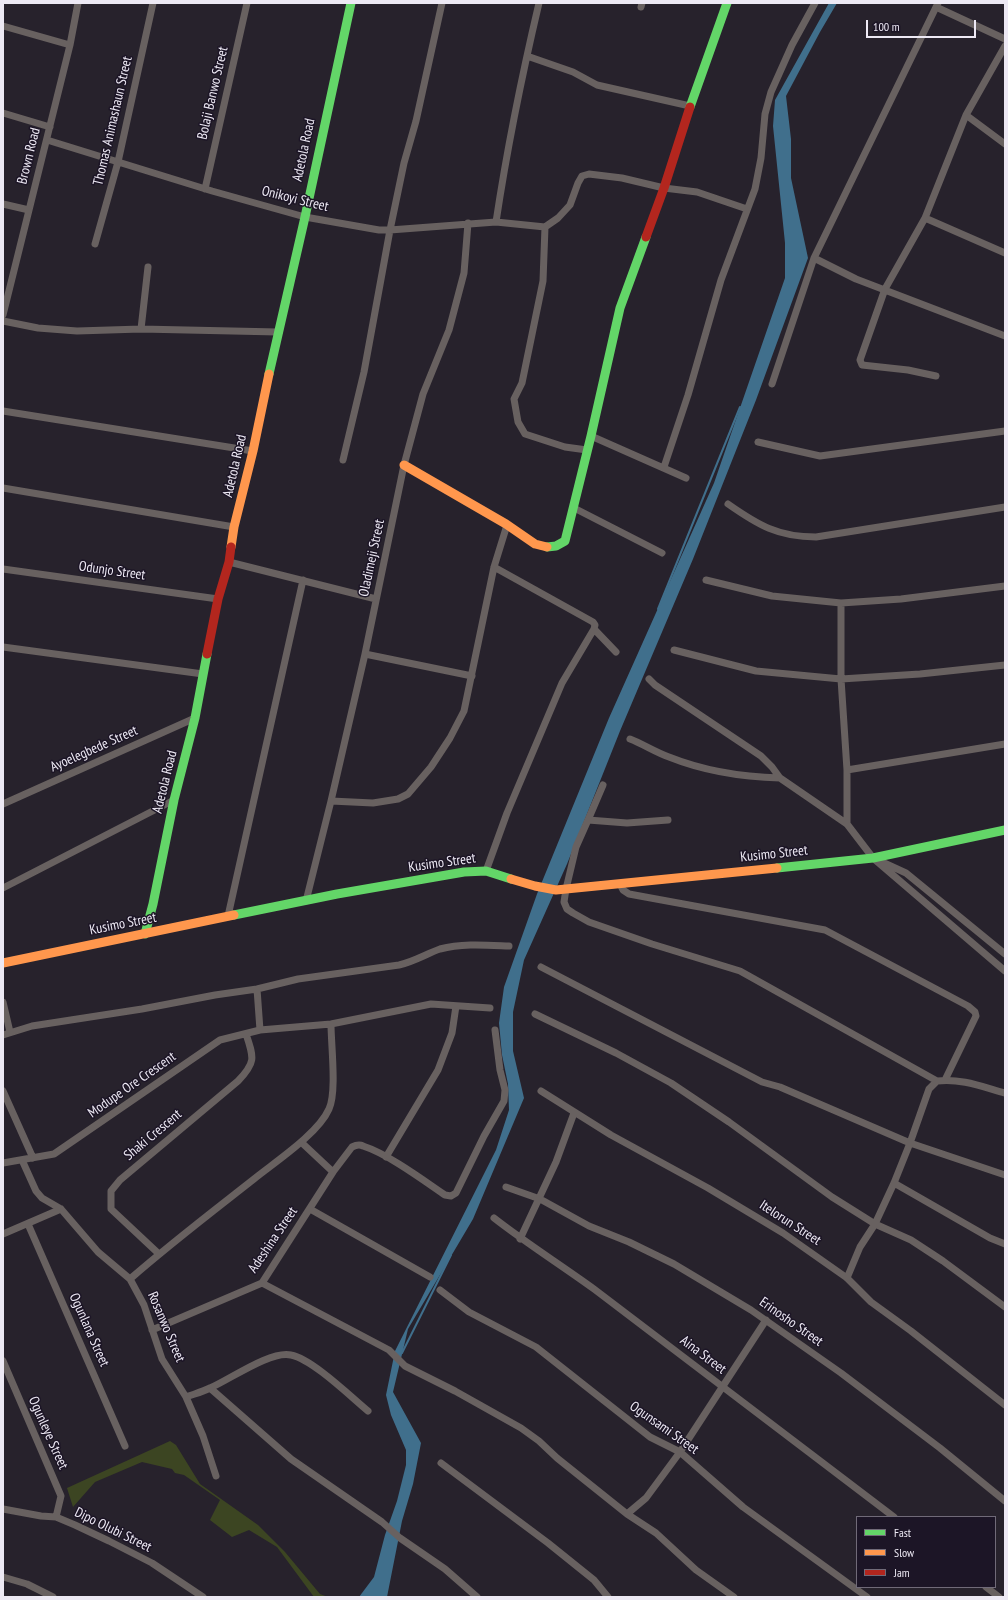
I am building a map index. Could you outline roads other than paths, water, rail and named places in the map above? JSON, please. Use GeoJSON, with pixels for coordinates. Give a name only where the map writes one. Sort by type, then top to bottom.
{"type":"FeatureCollection","features":[{"type":"Feature","properties":{"kind":"street","name":"Brown Road"},"geometry":{"type":"LineString","coordinates":[[3,315],[70,45],[78,3]]}},
{"type":"Feature","properties":{"kind":"street","name":"Thomas Animashaun Street"},"geometry":{"type":"LineString","coordinates":[[94,244],[118,162],[153,3]]}},
{"type":"Feature","properties":{"kind":"street","name":"Bolaji Banwo Street"},"geometry":{"type":"LineString","coordinates":[[205,189],[247,3]]}},
{"type":"Feature","properties":{"kind":"street","name":"Adetola Road"},"geometry":{"type":"LineString","coordinates":[[145,934],[153,904],[174,800],[195,718],[202,674],[218,599],[229,562],[234,528],[253,451],[278,332],[305,217],[320,138],[351,3]]}},
{"type":"Feature","properties":{"kind":"street"},"geometry":{"type":"LineString","coordinates":[[343,460],[364,372],[390,230],[442,3]]}},
{"type":"Feature","properties":{"kind":"street"},"geometry":{"type":"LineString","coordinates":[[496,222],[500,190],[539,3]]}},
{"type":"Feature","properties":{"kind":"street"},"geometry":{"type":"LineString","coordinates":[[404,465],[508,525],[539,546],[553,548],[561,546],[565,541],[620,308],[664,188],[690,106],[727,3]]}},
{"type":"Feature","properties":{"kind":"street"},"geometry":{"type":"LineString","coordinates":[[664,467],[688,395],[721,280],[757,181],[761,158],[765,114],[771,92],[792,45],[815,3]]}},
{"type":"Feature","properties":{"kind":"street"},"geometry":{"type":"LineString","coordinates":[[772,384],[814,258],[937,5],[1005,39]]}},
{"type":"Feature","properties":{"kind":"street"},"geometry":{"type":"LineString","coordinates":[[3,26],[70,45]]}},
{"type":"Feature","properties":{"kind":"street"},"geometry":{"type":"LineString","coordinates":[[936,376],[908,370],[869,367],[860,363],[885,289],[925,218],[966,115],[1005,46]]}},
{"type":"Feature","properties":{"kind":"street"},"geometry":{"type":"LineString","coordinates":[[527,56],[573,72],[597,85],[690,106]]}},
{"type":"Feature","properties":{"kind":"street"},"geometry":{"type":"LineString","coordinates":[[3,113],[50,127]]}},
{"type":"Feature","properties":{"kind":"street"},"geometry":{"type":"LineString","coordinates":[[966,115],[1005,144]]}},
{"type":"Feature","properties":{"kind":"street","name":"Onikoyi Street"},"geometry":{"type":"LineString","coordinates":[[47,140],[205,189],[305,217],[379,230],[496,222],[545,227]]}},
{"type":"Feature","properties":{"kind":"street"},"geometry":{"type":"LineString","coordinates":[[587,450],[565,447],[525,434],[518,422],[514,399],[522,383],[543,281],[545,227],[558,218],[570,205],[582,176],[589,174],[622,178],[664,188],[696,192],[747,210]]}},
{"type":"Feature","properties":{"kind":"street"},"geometry":{"type":"LineString","coordinates":[[3,204],[29,210]]}},
{"type":"Feature","properties":{"kind":"street"},"geometry":{"type":"LineString","coordinates":[[925,218],[1005,253]]}},
{"type":"Feature","properties":{"kind":"street","name":"Oladimeji Street"},"geometry":{"type":"LineString","coordinates":[[306,901],[365,654],[404,465],[423,394],[449,330],[464,273],[468,223]]}},
{"type":"Feature","properties":{"kind":"street"},"geometry":{"type":"LineString","coordinates":[[814,258],[856,279],[1005,336]]}},
{"type":"Feature","properties":{"kind":"street"},"geometry":{"type":"LineString","coordinates":[[141,329],[148,267]]}},
{"type":"Feature","properties":{"kind":"street"},"geometry":{"type":"LineString","coordinates":[[3,321],[38,328],[77,331],[141,329],[278,332]]}},
{"type":"Feature","properties":{"kind":"street"},"geometry":{"type":"LineString","coordinates":[[3,411],[253,451]]}},
{"type":"Feature","properties":{"kind":"street"},"geometry":{"type":"LineString","coordinates":[[758,442],[820,456],[1005,431]]}},
{"type":"Feature","properties":{"kind":"street"},"geometry":{"type":"LineString","coordinates":[[591,436],[686,478]]}},
{"type":"Feature","properties":{"kind":"street"},"geometry":{"type":"LineString","coordinates":[[3,488],[234,528]]}},
{"type":"Feature","properties":{"kind":"street"},"geometry":{"type":"LineString","coordinates":[[728,504],[772,531],[801,537],[816,538],[1005,507]]}},
{"type":"Feature","properties":{"kind":"street"},"geometry":{"type":"LineString","coordinates":[[574,508],[662,553]]}},
{"type":"Feature","properties":{"kind":"street"},"geometry":{"type":"LineString","coordinates":[[331,801],[373,803],[386,802],[398,799],[408,794],[431,767],[450,738],[464,711],[494,567],[508,525]]}},
{"type":"Feature","properties":{"kind":"street"},"geometry":{"type":"LineString","coordinates":[[229,562],[376,599]]}},
{"type":"Feature","properties":{"kind":"street"},"geometry":{"type":"LineString","coordinates":[[486,871],[507,813],[562,683],[595,625],[494,567]]}},
{"type":"Feature","properties":{"kind":"street","name":"Odunjo Street"},"geometry":{"type":"LineString","coordinates":[[3,569],[218,599]]}},
{"type":"Feature","properties":{"kind":"street"},"geometry":{"type":"LineString","coordinates":[[228,916],[303,580]]}},
{"type":"Feature","properties":{"kind":"street"},"geometry":{"type":"LineString","coordinates":[[706,580],[772,596],[841,603],[894,599],[1005,586]]}},
{"type":"Feature","properties":{"kind":"street"},"geometry":{"type":"LineString","coordinates":[[841,603],[841,679],[847,770],[847,824]]}},
{"type":"Feature","properties":{"kind":"street"},"geometry":{"type":"LineString","coordinates":[[594,629],[616,652]]}},
{"type":"Feature","properties":{"kind":"street"},"geometry":{"type":"LineString","coordinates":[[3,647],[202,674]]}},
{"type":"Feature","properties":{"kind":"street"},"geometry":{"type":"LineString","coordinates":[[674,650],[756,671],[841,679],[920,674],[1005,665]]}},
{"type":"Feature","properties":{"kind":"street"},"geometry":{"type":"LineString","coordinates":[[365,654],[472,676]]}},
{"type":"Feature","properties":{"kind":"street"},"geometry":{"type":"LineString","coordinates":[[649,679],[655,685],[761,756],[780,778],[847,824],[873,858],[1005,971]]}},
{"type":"Feature","properties":{"kind":"street","name":"Ayoelegbede Street"},"geometry":{"type":"LineString","coordinates":[[3,804],[195,718]]}},
{"type":"Feature","properties":{"kind":"street"},"geometry":{"type":"LineString","coordinates":[[630,739],[668,756],[701,767],[747,777],[780,778]]}},
{"type":"Feature","properties":{"kind":"street"},"geometry":{"type":"LineString","coordinates":[[847,770],[1005,744]]}},
{"type":"Feature","properties":{"kind":"street"},"geometry":{"type":"LineString","coordinates":[[603,785],[576,848],[564,902],[567,908],[589,922],[652,944],[740,971],[937,1081],[945,1080],[970,1082],[1005,1093]]}},
{"type":"Feature","properties":{"kind":"street"},"geometry":{"type":"LineString","coordinates":[[3,888],[174,800]]}},
{"type":"Feature","properties":{"kind":"street"},"geometry":{"type":"LineString","coordinates":[[588,820],[627,823],[668,820]]}},
{"type":"Feature","properties":{"kind":"street","name":"Kusimo Street"},"geometry":{"type":"LineString","coordinates":[[3,963],[228,916],[464,872],[486,871],[537,887],[556,890],[873,858],[1005,830]]}},
{"type":"Feature","properties":{"kind":"street"},"geometry":{"type":"LineString","coordinates":[[873,858],[906,874],[1005,954]]}},
{"type":"Feature","properties":{"kind":"street"},"geometry":{"type":"LineString","coordinates":[[620,884],[623,890],[629,894],[825,930],[968,1006],[975,1012],[976,1016],[945,1080]]}},
{"type":"Feature","properties":{"kind":"street"},"geometry":{"type":"LineString","coordinates":[[3,1002],[6,1033],[32,1026],[257,989],[298,979],[410,963],[440,949],[481,945],[509,946]]}},
{"type":"Feature","properties":{"kind":"street"},"geometry":{"type":"LineString","coordinates":[[542,967],[762,1082],[780,1087],[910,1143],[1005,1175]]}},
{"type":"Feature","properties":{"kind":"street"},"geometry":{"type":"LineString","coordinates":[[257,989],[260,1030]]}},
{"type":"Feature","properties":{"kind":"street","name":"Modupe Ore Crescent"},"geometry":{"type":"LineString","coordinates":[[3,1163],[54,1154],[220,1040],[260,1030],[331,1024],[431,1004],[490,1008]]}},
{"type":"Feature","properties":{"kind":"street"},"geometry":{"type":"LineString","coordinates":[[456,1006],[452,1033],[438,1070],[386,1157],[445,1195],[451,1196],[456,1193],[484,1136],[504,1101],[505,1090],[500,1070],[495,1030]]}},
{"type":"Feature","properties":{"kind":"street"},"geometry":{"type":"LineString","coordinates":[[535,1014],[616,1053],[671,1083],[729,1122],[832,1197],[875,1224],[911,1240],[944,1261],[1005,1307]]}},
{"type":"Feature","properties":{"kind":"street"},"geometry":{"type":"LineString","coordinates":[[130,1279],[159,1254],[302,1142],[325,1116],[330,1108],[333,1095],[331,1024]]}},
{"type":"Feature","properties":{"kind":"street","name":"Shaki Crescent"},"geometry":{"type":"LineString","coordinates":[[159,1254],[111,1209],[111,1191],[120,1180],[238,1081],[249,1069],[252,1060],[246,1034]]}},
{"type":"Feature","properties":{"kind":"street"},"geometry":{"type":"LineString","coordinates":[[847,1278],[860,1247],[875,1224],[894,1183],[929,1089],[937,1081]]}},
{"type":"Feature","properties":{"kind":"street"},"geometry":{"type":"LineString","coordinates":[[3,1090],[33,1158]]}},
{"type":"Feature","properties":{"kind":"street","name":"Itelorun Street"},"geometry":{"type":"LineString","coordinates":[[541,1091],[611,1135],[747,1211],[789,1238],[847,1278],[871,1302],[911,1331],[1005,1405]]}},
{"type":"Feature","properties":{"kind":"street"},"geometry":{"type":"LineString","coordinates":[[520,1238],[540,1199],[556,1162],[574,1113]]}},
{"type":"Feature","properties":{"kind":"street"},"geometry":{"type":"LineString","coordinates":[[302,1142],[333,1172]]}},
{"type":"Feature","properties":{"kind":"street","name":"Adeshina Street"},"geometry":{"type":"LineString","coordinates":[[152,1330],[262,1283],[333,1172],[352,1148],[356,1145],[363,1145],[386,1157]]}},
{"type":"Feature","properties":{"kind":"street","name":"Rosanwo Street"},"geometry":{"type":"LineString","coordinates":[[22,1160],[36,1191],[42,1198],[61,1209],[98,1252],[130,1279],[144,1305],[162,1359],[186,1397],[203,1436],[216,1476]]}},
{"type":"Feature","properties":{"kind":"street"},"geometry":{"type":"LineString","coordinates":[[894,1183],[990,1238],[1005,1244]]}},
{"type":"Feature","properties":{"kind":"street","name":"Erinosho Street"},"geometry":{"type":"LineString","coordinates":[[506,1187],[540,1199],[589,1226],[629,1242],[674,1264],[766,1320],[905,1421],[1005,1501]]}},
{"type":"Feature","properties":{"kind":"street"},"geometry":{"type":"LineString","coordinates":[[3,1234],[61,1209]]}},
{"type":"Feature","properties":{"kind":"street"},"geometry":{"type":"LineString","coordinates":[[310,1209],[430,1277]]}},
{"type":"Feature","properties":{"kind":"street","name":"Aina Street"},"geometry":{"type":"LineString","coordinates":[[494,1218],[520,1238],[558,1262],[724,1386],[893,1516]]}},
{"type":"Feature","properties":{"kind":"street","name":"Ogunlana Street"},"geometry":{"type":"LineString","coordinates":[[28,1224],[125,1446]]}},
{"type":"Feature","properties":{"kind":"street"},"geometry":{"type":"LineString","coordinates":[[262,1283],[389,1350],[404,1366],[455,1391],[521,1428],[539,1441],[557,1458],[627,1514],[656,1533],[696,1570],[734,1597]]}},
{"type":"Feature","properties":{"kind":"street","name":"Ogunsami Street"},"geometry":{"type":"LineString","coordinates":[[440,1290],[469,1312],[536,1347],[650,1437],[680,1452],[742,1507],[867,1597]]}},
{"type":"Feature","properties":{"kind":"street"},"geometry":{"type":"LineString","coordinates":[[627,1514],[646,1498],[680,1452],[766,1320]]}},
{"type":"Feature","properties":{"kind":"street"},"geometry":{"type":"LineString","coordinates":[[186,1397],[210,1388],[277,1355],[290,1354],[298,1356],[314,1366],[368,1411]]}},
{"type":"Feature","properties":{"kind":"street","name":"Ogunleye Street"},"geometry":{"type":"LineString","coordinates":[[3,1361],[61,1496],[56,1517]]}},
{"type":"Feature","properties":{"kind":"street"},"geometry":{"type":"LineString","coordinates":[[210,1388],[291,1459],[382,1522],[400,1538],[445,1569],[477,1597]]}},
{"type":"Feature","properties":{"kind":"street"},"geometry":{"type":"LineString","coordinates":[[441,1463],[588,1576],[608,1597]]}},
{"type":"Feature","properties":{"kind":"street","name":"Dipo Olubi Street"},"geometry":{"type":"LineString","coordinates":[[3,1508],[41,1516],[56,1517],[109,1541],[152,1564],[203,1597]]}},
{"type":"Feature","properties":{"kind":"street"},"geometry":{"type":"LineString","coordinates":[[3,1577],[27,1584],[53,1597]]}},
{"type":"Feature","properties":{"kind":"street"},"geometry":{"type":"LineString","coordinates":[[987,1588],[999,1597]]}},
{"type":"Feature","properties":{"kind":"water"},"geometry":{"type":"Polygon","coordinates":[[[829,3],[837,3],[786,96],[791,139],[791,178],[808,258],[756,400],[693,559],[620,731],[567,864],[524,960],[513,1012],[513,1051],[524,1098],[473,1219],[408,1329],[393,1392],[421,1443],[413,1484],[402,1521],[387,1597],[359,1597],[374,1577],[385,1535],[397,1501],[406,1465],[406,1450],[391,1415],[386,1395],[395,1351],[496,1150],[509,1110],[508,1084],[502,1055],[499,1023],[504,987],[537,894],[609,718],[714,483],[785,278],[785,243],[773,126],[775,100],[829,3]]]}},
{"type":"Feature","properties":{"kind":"waterway"},"geometry":{"type":"LineString","coordinates":[[658,609],[740,407]]}},
{"type":"Feature","properties":{"kind":"waterway"},"geometry":{"type":"LineString","coordinates":[[402,1353],[451,1255]]}}]}
